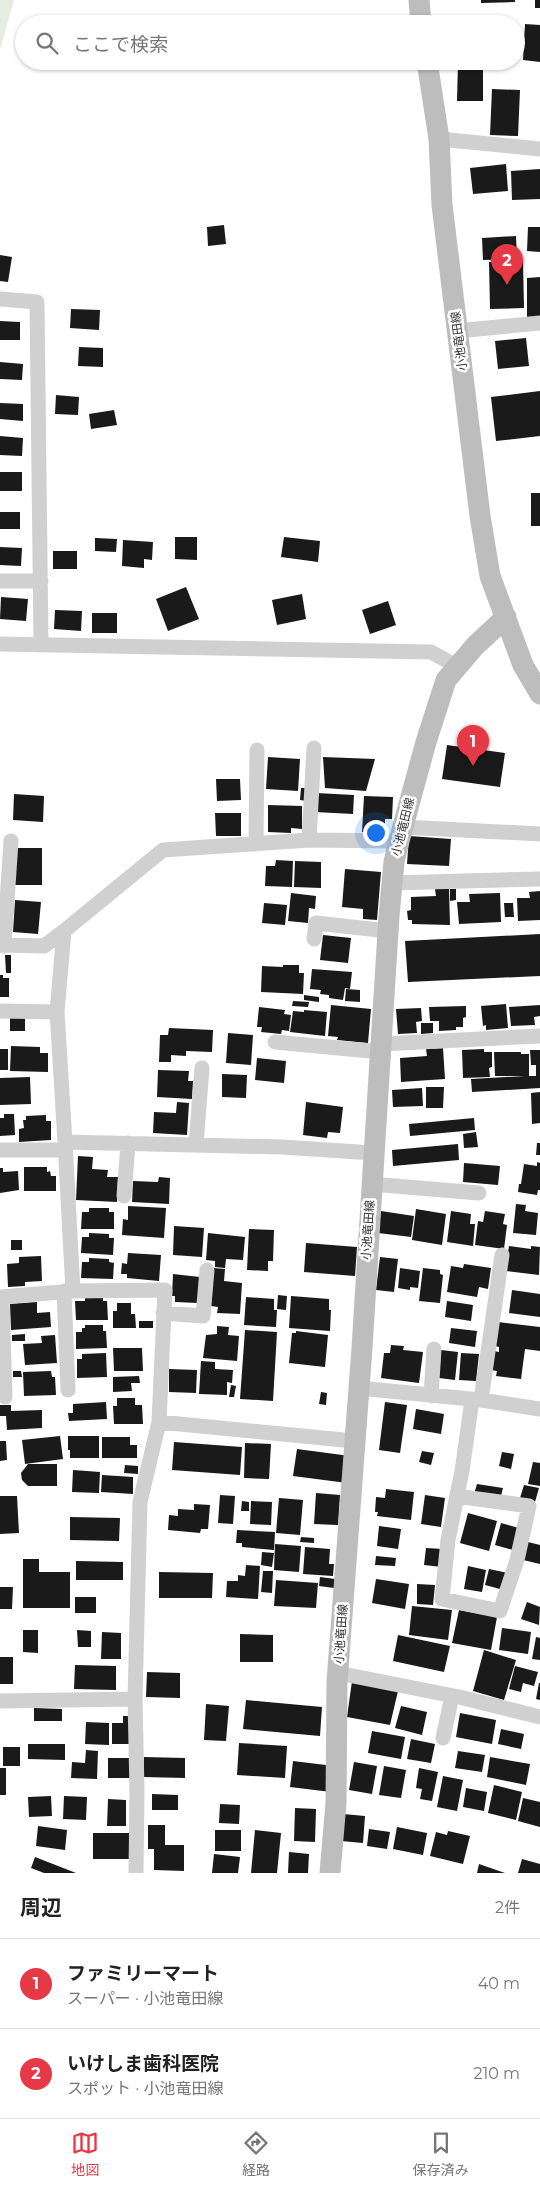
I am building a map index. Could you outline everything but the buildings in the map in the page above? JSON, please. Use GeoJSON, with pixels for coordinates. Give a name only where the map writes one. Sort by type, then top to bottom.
{"type":"FeatureCollection","features":[{"type":"Feature","properties":{"kind":"main road"},"geometry":{"type":"LineString","coordinates":[[419,0],[420,15]]}},
{"type":"Feature","properties":{"kind":"main road","name":"小池竜田線"},"geometry":{"type":"LineString","coordinates":[[428,70],[439,139],[442,205],[457,331],[490,576],[523,665],[540,694]]}},
{"type":"Feature","properties":{"kind":"main road","name":"小池竜田線"},"geometry":{"type":"LineString","coordinates":[[330,1873],[336,1803],[338,1673],[359,1388],[392,883],[401,834],[426,742],[446,680],[475,646],[506,617]]}},
{"type":"Feature","properties":{"kind":"street"},"geometry":{"type":"LineString","coordinates":[[439,139],[540,149]]}},
{"type":"Feature","properties":{"kind":"street"},"geometry":{"type":"LineString","coordinates":[[0,299],[37,302],[41,644]]}},
{"type":"Feature","properties":{"kind":"street"},"geometry":{"type":"LineString","coordinates":[[457,331],[540,323]]}},
{"type":"Feature","properties":{"kind":"street"},"geometry":{"type":"LineString","coordinates":[[0,581],[41,581]]}},
{"type":"Feature","properties":{"kind":"street"},"geometry":{"type":"LineString","coordinates":[[0,644],[431,652],[458,667]]}},
{"type":"Feature","properties":{"kind":"street"},"geometry":{"type":"LineString","coordinates":[[309,840],[314,748]]}},
{"type":"Feature","properties":{"kind":"street"},"geometry":{"type":"LineString","coordinates":[[256,844],[257,750]]}},
{"type":"Feature","properties":{"kind":"street"},"geometry":{"type":"LineString","coordinates":[[11,842],[2,945],[44,946],[163,850],[401,834],[540,834]]}},
{"type":"Feature","properties":{"kind":"street"},"geometry":{"type":"LineString","coordinates":[[392,883],[540,879]]}},
{"type":"Feature","properties":{"kind":"street"},"geometry":{"type":"LineString","coordinates":[[314,939],[316,923],[388,931]]}},
{"type":"Feature","properties":{"kind":"street"},"geometry":{"type":"LineString","coordinates":[[64,931],[57,1012],[65,1146],[68,1390]]}},
{"type":"Feature","properties":{"kind":"street"},"geometry":{"type":"LineString","coordinates":[[0,1010],[57,1012]]}},
{"type":"Feature","properties":{"kind":"street"},"geometry":{"type":"LineString","coordinates":[[274,1042],[381,1048],[540,1036]]}},
{"type":"Feature","properties":{"kind":"street"},"geometry":{"type":"LineString","coordinates":[[196,1145],[202,1068]]}},
{"type":"Feature","properties":{"kind":"street"},"geometry":{"type":"LineString","coordinates":[[124,1196],[128,1143]]}},
{"type":"Feature","properties":{"kind":"street"},"geometry":{"type":"LineString","coordinates":[[0,1150],[128,1143],[373,1153]]}},
{"type":"Feature","properties":{"kind":"street"},"geometry":{"type":"LineString","coordinates":[[371,1184],[479,1192]]}},
{"type":"Feature","properties":{"kind":"street"},"geometry":{"type":"LineString","coordinates":[[456,1501],[462,1498],[529,1506],[516,1560],[500,1611],[442,1598],[448,1540],[456,1501],[477,1400],[502,1255]]}},
{"type":"Feature","properties":{"kind":"street"},"geometry":{"type":"LineString","coordinates":[[163,1313],[203,1316],[207,1270]]}},
{"type":"Feature","properties":{"kind":"street"},"geometry":{"type":"LineString","coordinates":[[5,1397],[1,1297],[68,1291],[165,1290],[159,1422],[140,1502],[134,1699],[137,1791],[136,1873]]}},
{"type":"Feature","properties":{"kind":"street"},"geometry":{"type":"LineString","coordinates":[[431,1396],[434,1349]]}},
{"type":"Feature","properties":{"kind":"street"},"geometry":{"type":"LineString","coordinates":[[359,1388],[477,1400],[540,1409]]}},
{"type":"Feature","properties":{"kind":"street"},"geometry":{"type":"LineString","coordinates":[[159,1422],[354,1441]]}},
{"type":"Feature","properties":{"kind":"street"},"geometry":{"type":"LineString","coordinates":[[338,1673],[452,1696],[540,1717]]}},
{"type":"Feature","properties":{"kind":"street"},"geometry":{"type":"LineString","coordinates":[[443,1738],[452,1696]]}},
{"type":"Feature","properties":{"kind":"street"},"geometry":{"type":"LineString","coordinates":[[0,1701],[134,1699]]}},
{"type":"Feature","properties":{"kind":"shaded area"},"geometry":{"type":"Polygon","coordinates":[[[0,0],[14,0],[0,50],[0,0]]]}},
{"type":"Feature","properties":{"kind":"place","name":"いけしま歯科医院"},"geometry":{"type":"Point","coordinates":[507,285]}},
{"type":"Feature","properties":{"kind":"place","name":"ファミリーマート"},"geometry":{"type":"Point","coordinates":[473,766]}}]}
